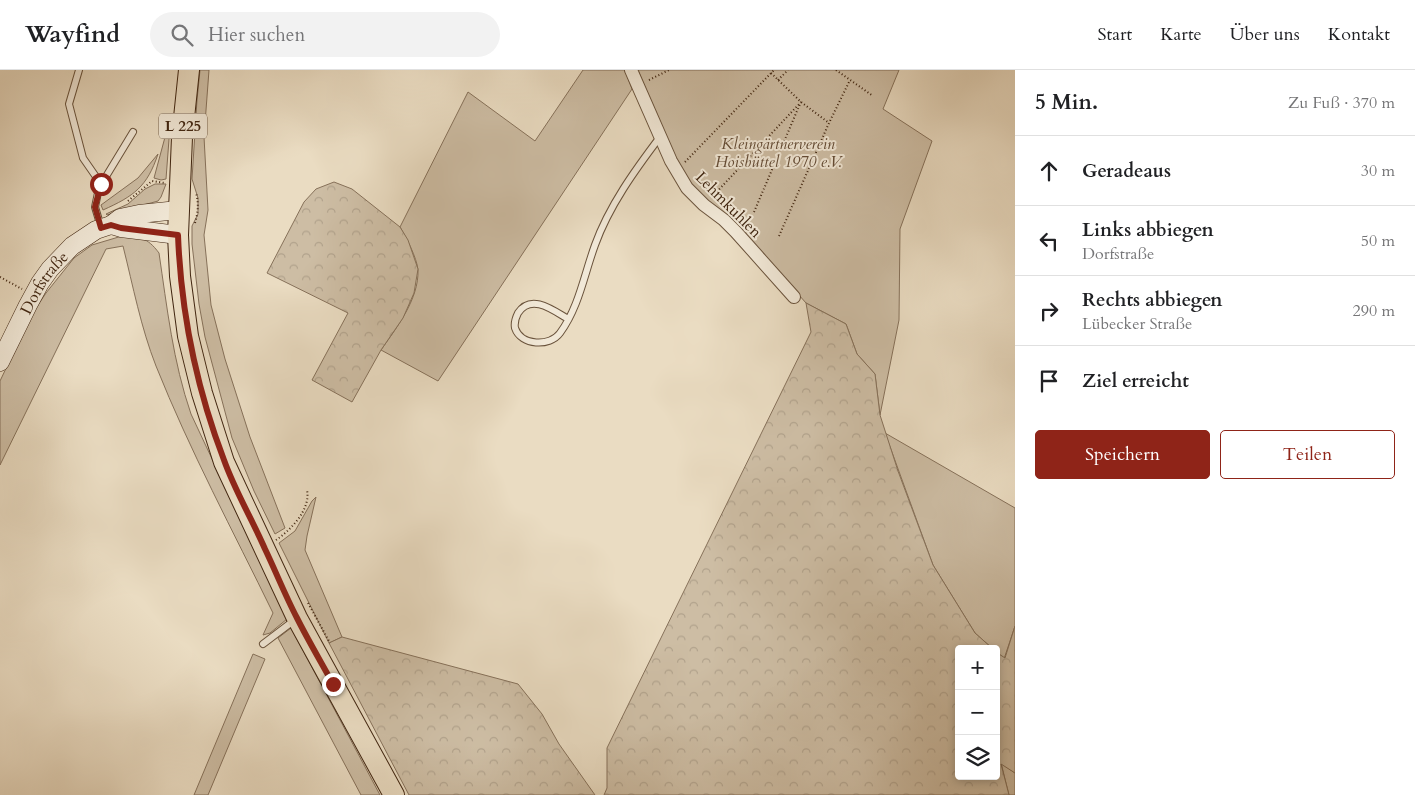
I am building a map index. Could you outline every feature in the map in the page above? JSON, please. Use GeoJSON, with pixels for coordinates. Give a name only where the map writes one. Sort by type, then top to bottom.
{"type":"FeatureCollection","features":[{"type":"Feature","properties":{"kind":"main road","name":"L 225"},"geometry":{"type":"LineString","coordinates":[[189,70],[182,137],[178,235],[180,276],[188,336],[202,394],[224,462],[297,618],[394,795]]}},
{"type":"Feature","properties":{"kind":"street","name":"Lehmkuhlen"},"geometry":{"type":"LineString","coordinates":[[631,70],[676,171],[687,188],[736,232],[794,296]]}},
{"type":"Feature","properties":{"kind":"street","name":"Dorfstraße"},"geometry":{"type":"LineString","coordinates":[[0,362],[33,295],[50,269],[72,246],[120,218],[178,210]]}},
{"type":"Feature","properties":{"kind":"street"},"geometry":{"type":"LineString","coordinates":[[106,226],[178,235]]}},
{"type":"Feature","properties":{"kind":"lane"},"geometry":{"type":"LineString","coordinates":[[80,70],[69,104],[83,158],[101,184]]}},
{"type":"Feature","properties":{"kind":"lane"},"geometry":{"type":"LineString","coordinates":[[106,226],[95,207],[101,184],[133,132]]}},
{"type":"Feature","properties":{"kind":"lane"},"geometry":{"type":"LineString","coordinates":[[568,319],[542,304],[534,303],[520,310],[516,317],[515,326],[518,334],[540,343],[548,342],[559,335],[568,319],[584,283],[595,245],[613,206],[660,136]]}},
{"type":"Feature","properties":{"kind":"lane"},"geometry":{"type":"LineString","coordinates":[[263,644],[297,618]]}},
{"type":"Feature","properties":{"kind":"path"},"geometry":{"type":"LineString","coordinates":[[638,86],[669,70]]}},
{"type":"Feature","properties":{"kind":"path"},"geometry":{"type":"LineString","coordinates":[[676,171],[774,70]]}},
{"type":"Feature","properties":{"kind":"path"},"geometry":{"type":"LineString","coordinates":[[778,80],[788,70]]}},
{"type":"Feature","properties":{"kind":"path"},"geometry":{"type":"LineString","coordinates":[[836,70],[873,96]]}},
{"type":"Feature","properties":{"kind":"path"},"geometry":{"type":"LineString","coordinates":[[771,73],[801,102],[829,123]]}},
{"type":"Feature","properties":{"kind":"path"},"geometry":{"type":"LineString","coordinates":[[779,236],[850,80]]}},
{"type":"Feature","properties":{"kind":"path"},"geometry":{"type":"LineString","coordinates":[[704,205],[801,102]]}},
{"type":"Feature","properties":{"kind":"path"},"geometry":{"type":"LineString","coordinates":[[754,212],[801,102]]}},
{"type":"Feature","properties":{"kind":"path"},"geometry":{"type":"LineString","coordinates":[[194,224],[198,213],[198,199],[195,190]]}},
{"type":"Feature","properties":{"kind":"path"},"geometry":{"type":"LineString","coordinates":[[0,277],[33,295]]}},
{"type":"Feature","properties":{"kind":"path"},"geometry":{"type":"LineString","coordinates":[[265,547],[284,535],[296,523],[307,503],[309,496],[307,490]]}},
{"type":"Feature","properties":{"kind":"path"},"geometry":{"type":"LineString","coordinates":[[307,601],[330,644]]}},
{"type":"Feature","properties":{"kind":"green space"},"geometry":{"type":"Polygon","coordinates":[[[200,70],[209,70],[204,137],[208,210],[204,235],[211,305],[225,359],[250,437],[285,528],[275,534],[254,491],[232,438],[205,337],[199,304],[192,244],[192,226],[198,214],[198,198],[192,179],[200,70]]]}},
{"type":"Feature","properties":{"kind":"green space"},"geometry":{"type":"Polygon","coordinates":[[[583,70],[625,70],[632,89],[438,381],[381,350],[406,312],[415,292],[417,281],[418,270],[416,260],[400,227],[468,92],[535,141],[583,70]]]}},
{"type":"Feature","properties":{"kind":"green space","name":"Kleingärtnerverein Hoisbüttel 1970 e.V."},"geometry":{"type":"Polygon","coordinates":[[[638,70],[899,70],[883,109],[932,141],[900,229],[899,320],[880,415],[875,374],[857,354],[846,324],[806,303],[732,219],[699,197],[678,170],[638,70]]]}},
{"type":"Feature","properties":{"kind":"green space"},"geometry":{"type":"Polygon","coordinates":[[[168,126],[170,126],[166,179],[161,180],[154,178],[168,126]]]}},
{"type":"Feature","properties":{"kind":"green space"},"geometry":{"type":"Polygon","coordinates":[[[158,154],[144,183],[131,195],[103,210],[101,205],[138,178],[158,154]]]}},
{"type":"Feature","properties":{"kind":"green space"},"geometry":{"type":"Polygon","coordinates":[[[334,182],[352,189],[400,227],[408,240],[418,269],[414,293],[403,318],[381,350],[352,402],[312,380],[348,313],[267,273],[304,202],[316,189],[334,182]]]}},
{"type":"Feature","properties":{"kind":"green space"},"geometry":{"type":"Polygon","coordinates":[[[155,184],[166,184],[158,201],[106,214],[128,204],[145,189],[155,184]]]}},
{"type":"Feature","properties":{"kind":"green space"},"geometry":{"type":"Polygon","coordinates":[[[122,236],[143,239],[151,244],[159,253],[175,354],[191,414],[287,619],[270,633],[263,635],[273,613],[197,460],[156,366],[142,322],[123,246],[106,249],[0,465],[0,381],[32,314],[74,258],[92,245],[122,236]]]}},
{"type":"Feature","properties":{"kind":"green space"},"geometry":{"type":"Polygon","coordinates":[[[806,303],[846,324],[857,354],[875,374],[880,415],[898,471],[933,565],[975,633],[988,645],[955,645],[955,780],[1000,780],[1000,655],[1005,658],[1015,626],[1015,773],[1001,764],[1009,795],[604,795],[607,788],[607,748],[811,332],[806,303]]]}},
{"type":"Feature","properties":{"kind":"green space"},"geometry":{"type":"Polygon","coordinates":[[[885,433],[1015,508],[1015,626],[1004,659],[1000,656],[1000,645],[988,645],[975,633],[933,565],[885,433]]]}},
{"type":"Feature","properties":{"kind":"green space"},"geometry":{"type":"Polygon","coordinates":[[[316,497],[305,550],[342,637],[329,643],[279,543],[295,531],[316,497]]]}},
{"type":"Feature","properties":{"kind":"green space"},"geometry":{"type":"Polygon","coordinates":[[[291,628],[380,795],[361,795],[278,638],[291,628]]]}},
{"type":"Feature","properties":{"kind":"green space"},"geometry":{"type":"Polygon","coordinates":[[[342,637],[518,684],[542,714],[559,744],[595,795],[409,795],[329,643],[342,637]]]}},
{"type":"Feature","properties":{"kind":"green space"},"geometry":{"type":"Polygon","coordinates":[[[253,654],[265,659],[208,795],[194,795],[253,654]]]}},
{"type":"Feature","properties":{"kind":"green space"},"geometry":{"type":"Polygon","coordinates":[[[1001,763],[1015,773],[1015,795],[1009,795],[1001,763]]]}},
{"type":"Feature","properties":{"kind":"route"},"geometry":{"type":"LineString","coordinates":[[101,184],[95,207],[101,228],[111,225],[178,235],[180,276],[188,336],[214,434],[224,462],[297,618],[333,684]]}}]}
